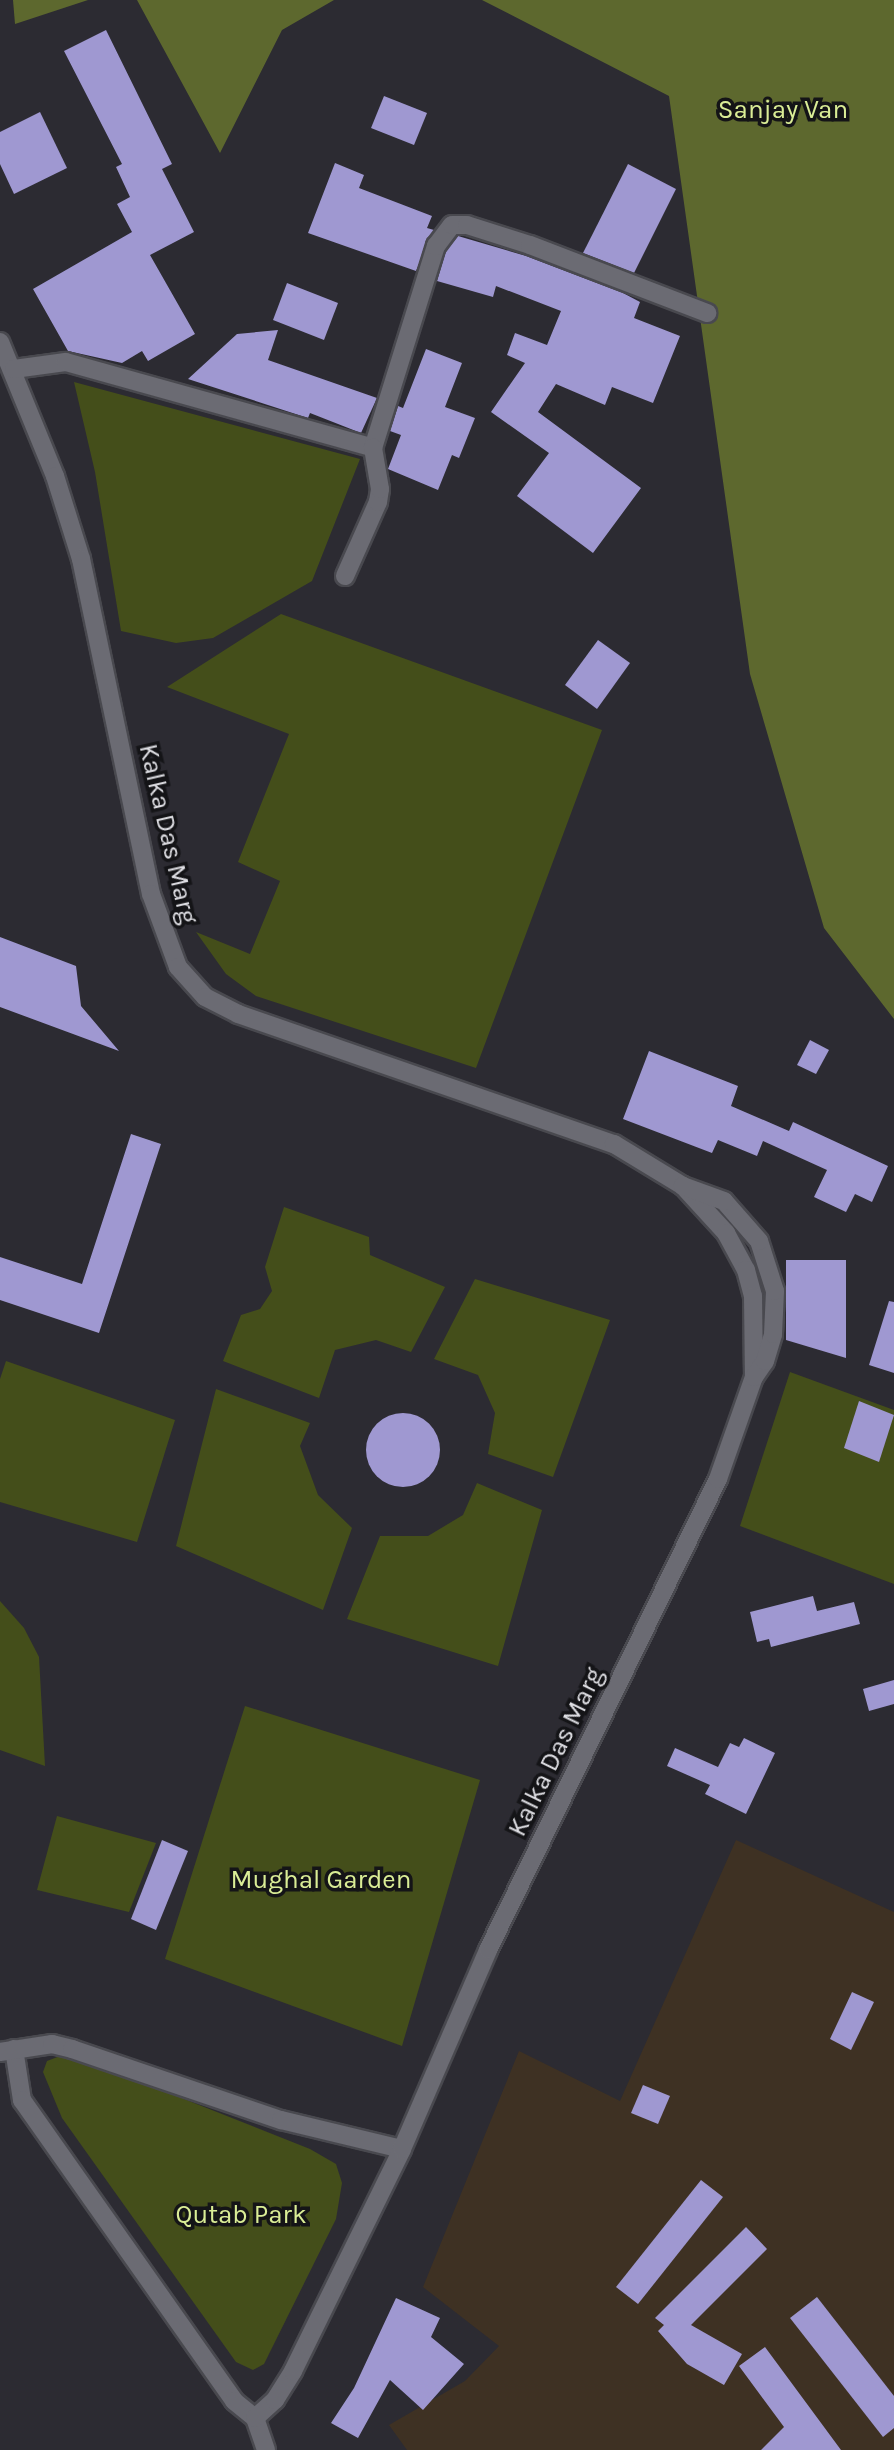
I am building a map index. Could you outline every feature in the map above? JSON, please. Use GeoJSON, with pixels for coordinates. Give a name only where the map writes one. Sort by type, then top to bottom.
{"type":"FeatureCollection","features":[{"type":"Feature","properties":{"kind":"street"},"geometry":{"type":"LineString","coordinates":[[345,576],[380,489],[373,447],[436,246],[452,225],[467,225],[530,245],[707,313]]}},
{"type":"Feature","properties":{"kind":"street","name":"Kalka Das Marg"},"geometry":{"type":"LineString","coordinates":[[0,342],[14,369],[55,475],[81,559],[151,894],[178,967],[205,997],[238,1014],[614,1144],[683,1186],[724,1201],[759,1241],[775,1291],[773,1334],[754,1377],[718,1479],[488,1950],[402,2149],[293,2371],[275,2400],[255,2418]]}},
{"type":"Feature","properties":{"kind":"street"},"geometry":{"type":"LineString","coordinates":[[14,369],[66,362],[373,447]]}},
{"type":"Feature","properties":{"kind":"street"},"geometry":{"type":"LineString","coordinates":[[266,2450],[255,2418],[234,2401],[22,2100],[7,2051],[52,2045],[72,2049],[281,2120],[402,2149]]}},
{"type":"Feature","properties":{"kind":"shaded area"},"geometry":{"type":"Polygon","coordinates":[[[736,1840],[894,1912],[894,2450],[407,2450],[389,2425],[465,2381],[499,2346],[423,2287],[519,2051],[620,2101],[736,1840]]]}},
{"type":"Feature","properties":{"kind":"green space"},"geometry":{"type":"Polygon","coordinates":[[[13,0],[88,0],[15,24],[13,0]]]}},
{"type":"Feature","properties":{"kind":"green space"},"geometry":{"type":"Polygon","coordinates":[[[137,0],[334,0],[282,30],[220,153],[137,0]]]}},
{"type":"Feature","properties":{"kind":"green space","name":"Sanjay Van"},"geometry":{"type":"Polygon","coordinates":[[[482,0],[894,0],[894,1019],[824,928],[750,674],[669,96],[482,0]]]}},
{"type":"Feature","properties":{"kind":"green space"},"geometry":{"type":"Polygon","coordinates":[[[74,382],[360,459],[312,581],[213,638],[176,643],[121,631],[95,472],[74,382]]]}},
{"type":"Feature","properties":{"kind":"green space"},"geometry":{"type":"Polygon","coordinates":[[[281,614],[602,730],[476,1068],[256,996],[226,974],[196,932],[250,954],[280,881],[238,862],[289,734],[167,687],[281,614]]]}},
{"type":"Feature","properties":{"kind":"green space"},"geometry":{"type":"Polygon","coordinates":[[[284,1207],[369,1237],[370,1255],[445,1287],[411,1352],[376,1340],[335,1350],[319,1398],[223,1361],[241,1315],[260,1309],[272,1291],[265,1267],[284,1207]]]}},
{"type":"Feature","properties":{"kind":"green space"},"geometry":{"type":"Polygon","coordinates":[[[475,1279],[610,1320],[553,1477],[488,1454],[495,1413],[478,1375],[434,1359],[475,1279]]]}},
{"type":"Feature","properties":{"kind":"green space"},"geometry":{"type":"Polygon","coordinates":[[[6,1361],[175,1420],[137,1542],[0,1502],[0,1379],[6,1361]]]}},
{"type":"Feature","properties":{"kind":"green space"},"geometry":{"type":"Polygon","coordinates":[[[790,1372],[894,1410],[894,1584],[740,1526],[790,1372]]]}},
{"type":"Feature","properties":{"kind":"green space"},"geometry":{"type":"Polygon","coordinates":[[[216,1389],[310,1423],[300,1446],[318,1495],[352,1528],[323,1610],[176,1546],[216,1389]]]}},
{"type":"Feature","properties":{"kind":"green space"},"geometry":{"type":"Polygon","coordinates":[[[477,1483],[542,1510],[498,1666],[347,1619],[380,1536],[428,1536],[463,1515],[477,1483]]]}},
{"type":"Feature","properties":{"kind":"green space"},"geometry":{"type":"Polygon","coordinates":[[[0,1601],[24,1628],[39,1657],[45,1766],[0,1750],[0,1601]]]}},
{"type":"Feature","properties":{"kind":"green space","name":"Mughal Garden"},"geometry":{"type":"Polygon","coordinates":[[[245,1706],[480,1780],[402,2046],[165,1959],[245,1706]]]}},
{"type":"Feature","properties":{"kind":"green space"},"geometry":{"type":"Polygon","coordinates":[[[57,1816],[156,1843],[129,1912],[37,1890],[57,1816]]]}},
{"type":"Feature","properties":{"kind":"green space","name":"Qutab Park"},"geometry":{"type":"Polygon","coordinates":[[[68,2053],[310,2149],[336,2164],[342,2183],[336,2219],[264,2364],[253,2370],[236,2362],[62,2118],[43,2072],[47,2061],[68,2053]]]}},
{"type":"Feature","properties":{"kind":"building"},"geometry":{"type":"Polygon","coordinates":[[[106,30],[172,164],[162,169],[194,232],[150,255],[195,334],[148,361],[142,351],[122,363],[68,351],[33,289],[132,232],[117,204],[130,197],[116,167],[122,164],[64,51],[106,30]]]}},
{"type":"Feature","properties":{"kind":"building"},"geometry":{"type":"Polygon","coordinates":[[[384,96],[427,113],[414,145],[371,128],[384,96]]]}},
{"type":"Feature","properties":{"kind":"building"},"geometry":{"type":"Polygon","coordinates":[[[40,112],[67,168],[14,194],[0,164],[0,132],[40,112]]]}},
{"type":"Feature","properties":{"kind":"building"},"geometry":{"type":"Polygon","coordinates":[[[335,163],[364,175],[359,188],[432,216],[427,228],[434,230],[416,271],[308,233],[335,163]]]}},
{"type":"Feature","properties":{"kind":"building"},"geometry":{"type":"Polygon","coordinates":[[[628,164],[676,189],[634,273],[583,253],[628,164]]]}},
{"type":"Feature","properties":{"kind":"building"},"geometry":{"type":"Polygon","coordinates":[[[458,236],[526,256],[623,293],[640,302],[634,318],[680,336],[653,403],[612,387],[605,405],[556,384],[538,412],[641,488],[593,553],[517,496],[549,453],[491,412],[525,363],[507,355],[515,333],[547,345],[561,311],[496,286],[493,297],[437,281],[446,251],[458,236]]]}},
{"type":"Feature","properties":{"kind":"building"},"geometry":{"type":"Polygon","coordinates":[[[287,283],[338,303],[324,340],[273,320],[287,283]]]}},
{"type":"Feature","properties":{"kind":"building"},"geometry":{"type":"Polygon","coordinates":[[[278,330],[268,360],[377,398],[361,433],[310,413],[308,418],[188,379],[237,334],[278,330]]]}},
{"type":"Feature","properties":{"kind":"building"},"geometry":{"type":"Polygon","coordinates":[[[426,349],[462,363],[445,407],[475,418],[459,458],[452,455],[438,490],[388,469],[401,435],[390,431],[398,406],[403,408],[426,349]]]}},
{"type":"Feature","properties":{"kind":"building"},"geometry":{"type":"Polygon","coordinates":[[[598,640],[630,663],[597,709],[565,685],[598,640]]]}},
{"type":"Feature","properties":{"kind":"building"},"geometry":{"type":"Polygon","coordinates":[[[0,937],[76,966],[81,1006],[119,1051],[0,1007],[0,937]]]}},
{"type":"Feature","properties":{"kind":"building"},"geometry":{"type":"Polygon","coordinates":[[[810,1040],[829,1050],[816,1074],[797,1065],[810,1040]]]}},
{"type":"Feature","properties":{"kind":"building"},"geometry":{"type":"Polygon","coordinates":[[[649,1051],[738,1086],[731,1106],[789,1131],[793,1122],[888,1166],[872,1202],[855,1194],[846,1212],[814,1197],[827,1170],[763,1141],[757,1156],[718,1140],[712,1153],[623,1119],[649,1051]]]}},
{"type":"Feature","properties":{"kind":"building"},"geometry":{"type":"Polygon","coordinates":[[[131,1134],[161,1144],[99,1333],[0,1300],[0,1257],[82,1284],[131,1134]]]}},
{"type":"Feature","properties":{"kind":"building"},"geometry":{"type":"Polygon","coordinates":[[[786,1260],[846,1260],[846,1358],[786,1340],[786,1260]]]}},
{"type":"Feature","properties":{"kind":"building"},"geometry":{"type":"Polygon","coordinates":[[[889,1301],[894,1302],[894,1373],[869,1365],[889,1301]]]}},
{"type":"Feature","properties":{"kind":"building"},"geometry":{"type":"Polygon","coordinates":[[[859,1401],[894,1415],[879,1462],[844,1448],[859,1401]]]}},
{"type":"Feature","properties":{"kind":"building"},"geometry":{"type":"Polygon","coordinates":[[[403,1413],[417,1416],[429,1424],[437,1436],[440,1450],[437,1464],[429,1476],[417,1484],[403,1487],[389,1484],[377,1476],[369,1464],[366,1450],[369,1436],[377,1424],[389,1416],[403,1413]]]}},
{"type":"Feature","properties":{"kind":"building"},"geometry":{"type":"Polygon","coordinates":[[[813,1596],[817,1611],[854,1602],[860,1624],[771,1647],[769,1639],[757,1642],[750,1612],[813,1596]]]}},
{"type":"Feature","properties":{"kind":"building"},"geometry":{"type":"Polygon","coordinates":[[[894,1680],[894,1704],[869,1711],[863,1689],[894,1680]]]}},
{"type":"Feature","properties":{"kind":"building"},"geometry":{"type":"Polygon","coordinates":[[[744,1738],[775,1753],[746,1814],[705,1794],[710,1785],[667,1766],[675,1748],[718,1767],[730,1743],[739,1747],[744,1738]]]}},
{"type":"Feature","properties":{"kind":"building"},"geometry":{"type":"Polygon","coordinates":[[[162,1840],[188,1851],[156,1930],[131,1919],[162,1840]]]}},
{"type":"Feature","properties":{"kind":"building"},"geometry":{"type":"Polygon","coordinates":[[[852,1992],[874,2002],[851,2050],[830,2039],[852,1992]]]}},
{"type":"Feature","properties":{"kind":"building"},"geometry":{"type":"Polygon","coordinates":[[[643,2085],[670,2096],[658,2124],[631,2113],[643,2085]]]}},
{"type":"Feature","properties":{"kind":"building"},"geometry":{"type":"Polygon","coordinates":[[[701,2180],[723,2197],[638,2304],[616,2287],[701,2180]]]}},
{"type":"Feature","properties":{"kind":"building"},"geometry":{"type":"Polygon","coordinates":[[[746,2227],[767,2249],[691,2325],[742,2354],[724,2385],[687,2364],[658,2331],[664,2325],[655,2318],[746,2227]]]}},
{"type":"Feature","properties":{"kind":"building"},"geometry":{"type":"Polygon","coordinates":[[[817,2297],[894,2396],[894,2428],[883,2437],[790,2318],[817,2297]]]}},
{"type":"Feature","properties":{"kind":"building"},"geometry":{"type":"Polygon","coordinates":[[[396,2298],[440,2318],[431,2337],[464,2364],[423,2410],[390,2380],[358,2438],[331,2423],[354,2388],[396,2298]]]}},
{"type":"Feature","properties":{"kind":"building"},"geometry":{"type":"Polygon","coordinates":[[[765,2347],[841,2450],[761,2450],[784,2427],[739,2366],[765,2347]]]}}]}
